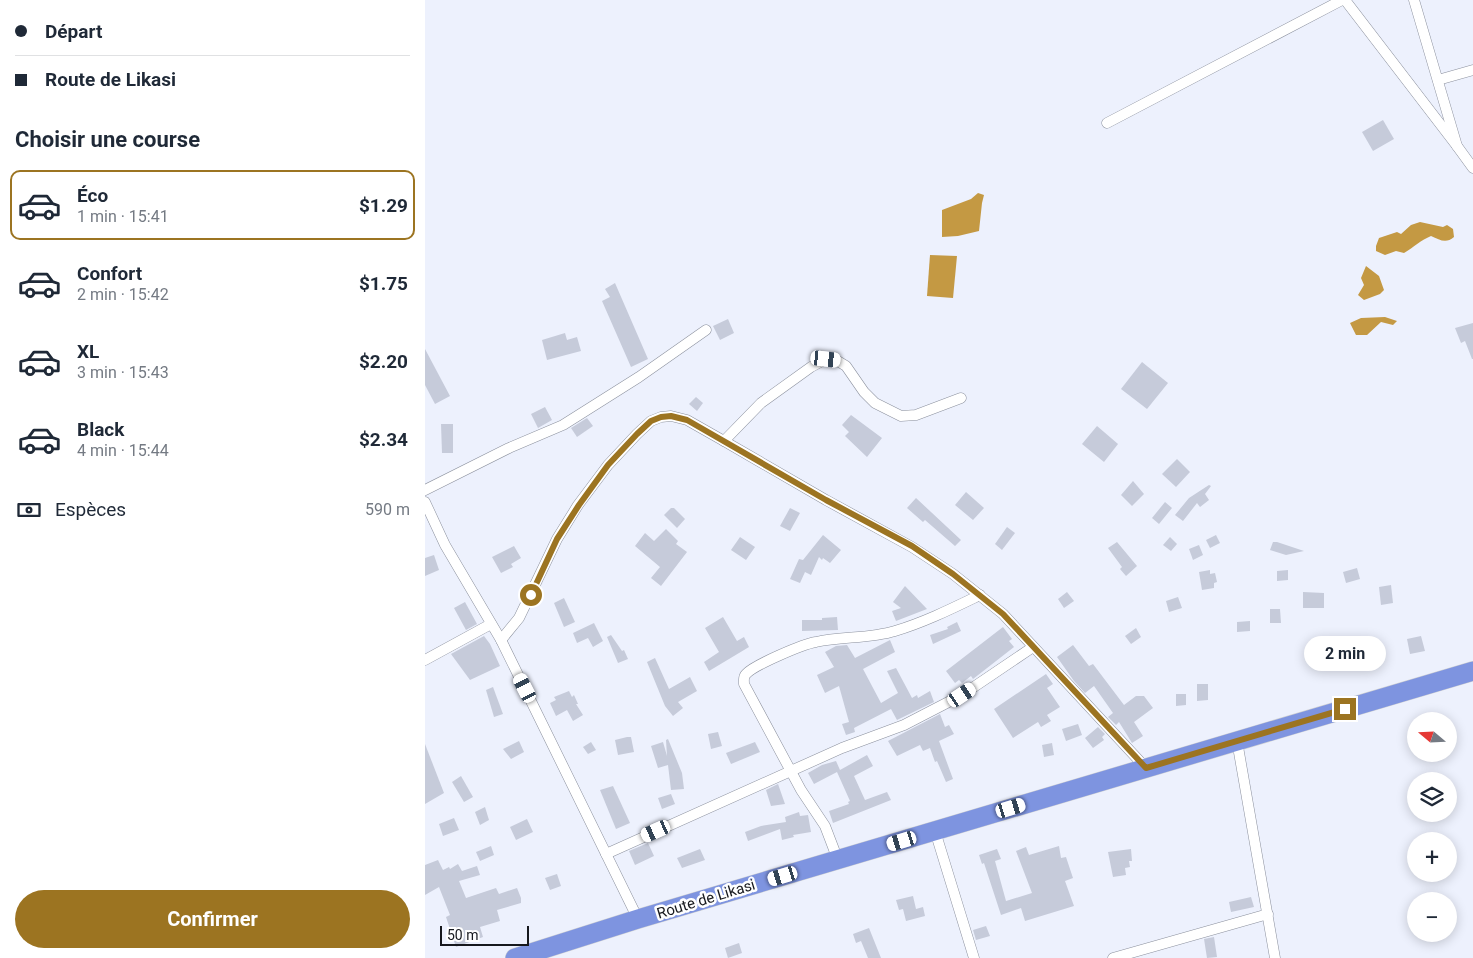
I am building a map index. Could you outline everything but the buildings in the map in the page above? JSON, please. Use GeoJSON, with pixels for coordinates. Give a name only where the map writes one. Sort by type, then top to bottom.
{"type":"FeatureCollection","features":[{"type":"Feature","properties":{"kind":"highway","name":"Route de Likasi"},"geometry":{"type":"LineString","coordinates":[[515,958],[638,919],[1473,671]]}},
{"type":"Feature","properties":{"kind":"street"},"geometry":{"type":"LineString","coordinates":[[1107,123],[1344,0],[1473,168]]}},
{"type":"Feature","properties":{"kind":"street"},"geometry":{"type":"LineString","coordinates":[[1414,0],[1457,146]]}},
{"type":"Feature","properties":{"kind":"street"},"geometry":{"type":"LineString","coordinates":[[1437,80],[1473,70]]}},
{"type":"Feature","properties":{"kind":"street"},"geometry":{"type":"LineString","coordinates":[[425,490],[509,448],[563,425],[639,377],[706,330]]}},
{"type":"Feature","properties":{"kind":"street"},"geometry":{"type":"LineString","coordinates":[[724,441],[761,403],[811,367],[826,359],[836,360],[846,366],[864,392],[875,403],[901,416],[916,416],[961,398]]}},
{"type":"Feature","properties":{"kind":"street"},"geometry":{"type":"LineString","coordinates":[[501,640],[519,618],[557,539],[608,465],[651,421],[671,416],[687,420],[826,500],[912,546],[953,574],[1003,614],[1146,768]]}},
{"type":"Feature","properties":{"kind":"street"},"geometry":{"type":"LineString","coordinates":[[425,502],[445,545],[501,640],[638,919]]}},
{"type":"Feature","properties":{"kind":"street"},"geometry":{"type":"LineString","coordinates":[[837,860],[825,826],[791,770],[744,684],[743,678],[747,672],[778,656],[814,642],[895,632],[941,614],[980,595]]}},
{"type":"Feature","properties":{"kind":"street"},"geometry":{"type":"LineString","coordinates":[[425,660],[491,624]]}},
{"type":"Feature","properties":{"kind":"street"},"geometry":{"type":"LineString","coordinates":[[606,854],[791,770],[842,748],[904,725],[962,695],[1033,647]]}},
{"type":"Feature","properties":{"kind":"street"},"geometry":{"type":"LineString","coordinates":[[1237,741],[1275,958]]}},
{"type":"Feature","properties":{"kind":"street"},"geometry":{"type":"LineString","coordinates":[[935,831],[974,958]]}},
{"type":"Feature","properties":{"kind":"street"},"geometry":{"type":"LineString","coordinates":[[1113,958],[1267,914]]}},
{"type":"Feature","properties":{"kind":"shaded area"},"geometry":{"type":"Polygon","coordinates":[[[978,193],[984,195],[979,231],[958,236],[942,237],[942,210],[971,199],[978,193]]]}},
{"type":"Feature","properties":{"kind":"shaded area"},"geometry":{"type":"Polygon","coordinates":[[[1420,222],[1443,227],[1447,225],[1453,229],[1454,237],[1446,241],[1431,236],[1404,253],[1396,251],[1385,255],[1376,251],[1379,238],[1397,232],[1401,234],[1411,225],[1420,222]]]}},
{"type":"Feature","properties":{"kind":"shaded area"},"geometry":{"type":"Polygon","coordinates":[[[930,255],[957,256],[953,298],[927,296],[930,255]]]}},
{"type":"Feature","properties":{"kind":"shaded area"},"geometry":{"type":"Polygon","coordinates":[[[1366,266],[1379,276],[1384,290],[1380,294],[1364,300],[1358,295],[1364,285],[1361,278],[1366,266]]]}},
{"type":"Feature","properties":{"kind":"shaded area"},"geometry":{"type":"Polygon","coordinates":[[[1385,317],[1397,321],[1393,325],[1381,322],[1367,335],[1356,335],[1350,323],[1361,318],[1385,317]]]}},
{"type":"Feature","properties":{"kind":"route"},"geometry":{"type":"LineString","coordinates":[[531,595],[557,539],[608,465],[651,421],[671,416],[687,420],[826,500],[912,546],[953,574],[1003,614],[1146,768],[1345,709]]}}]}
